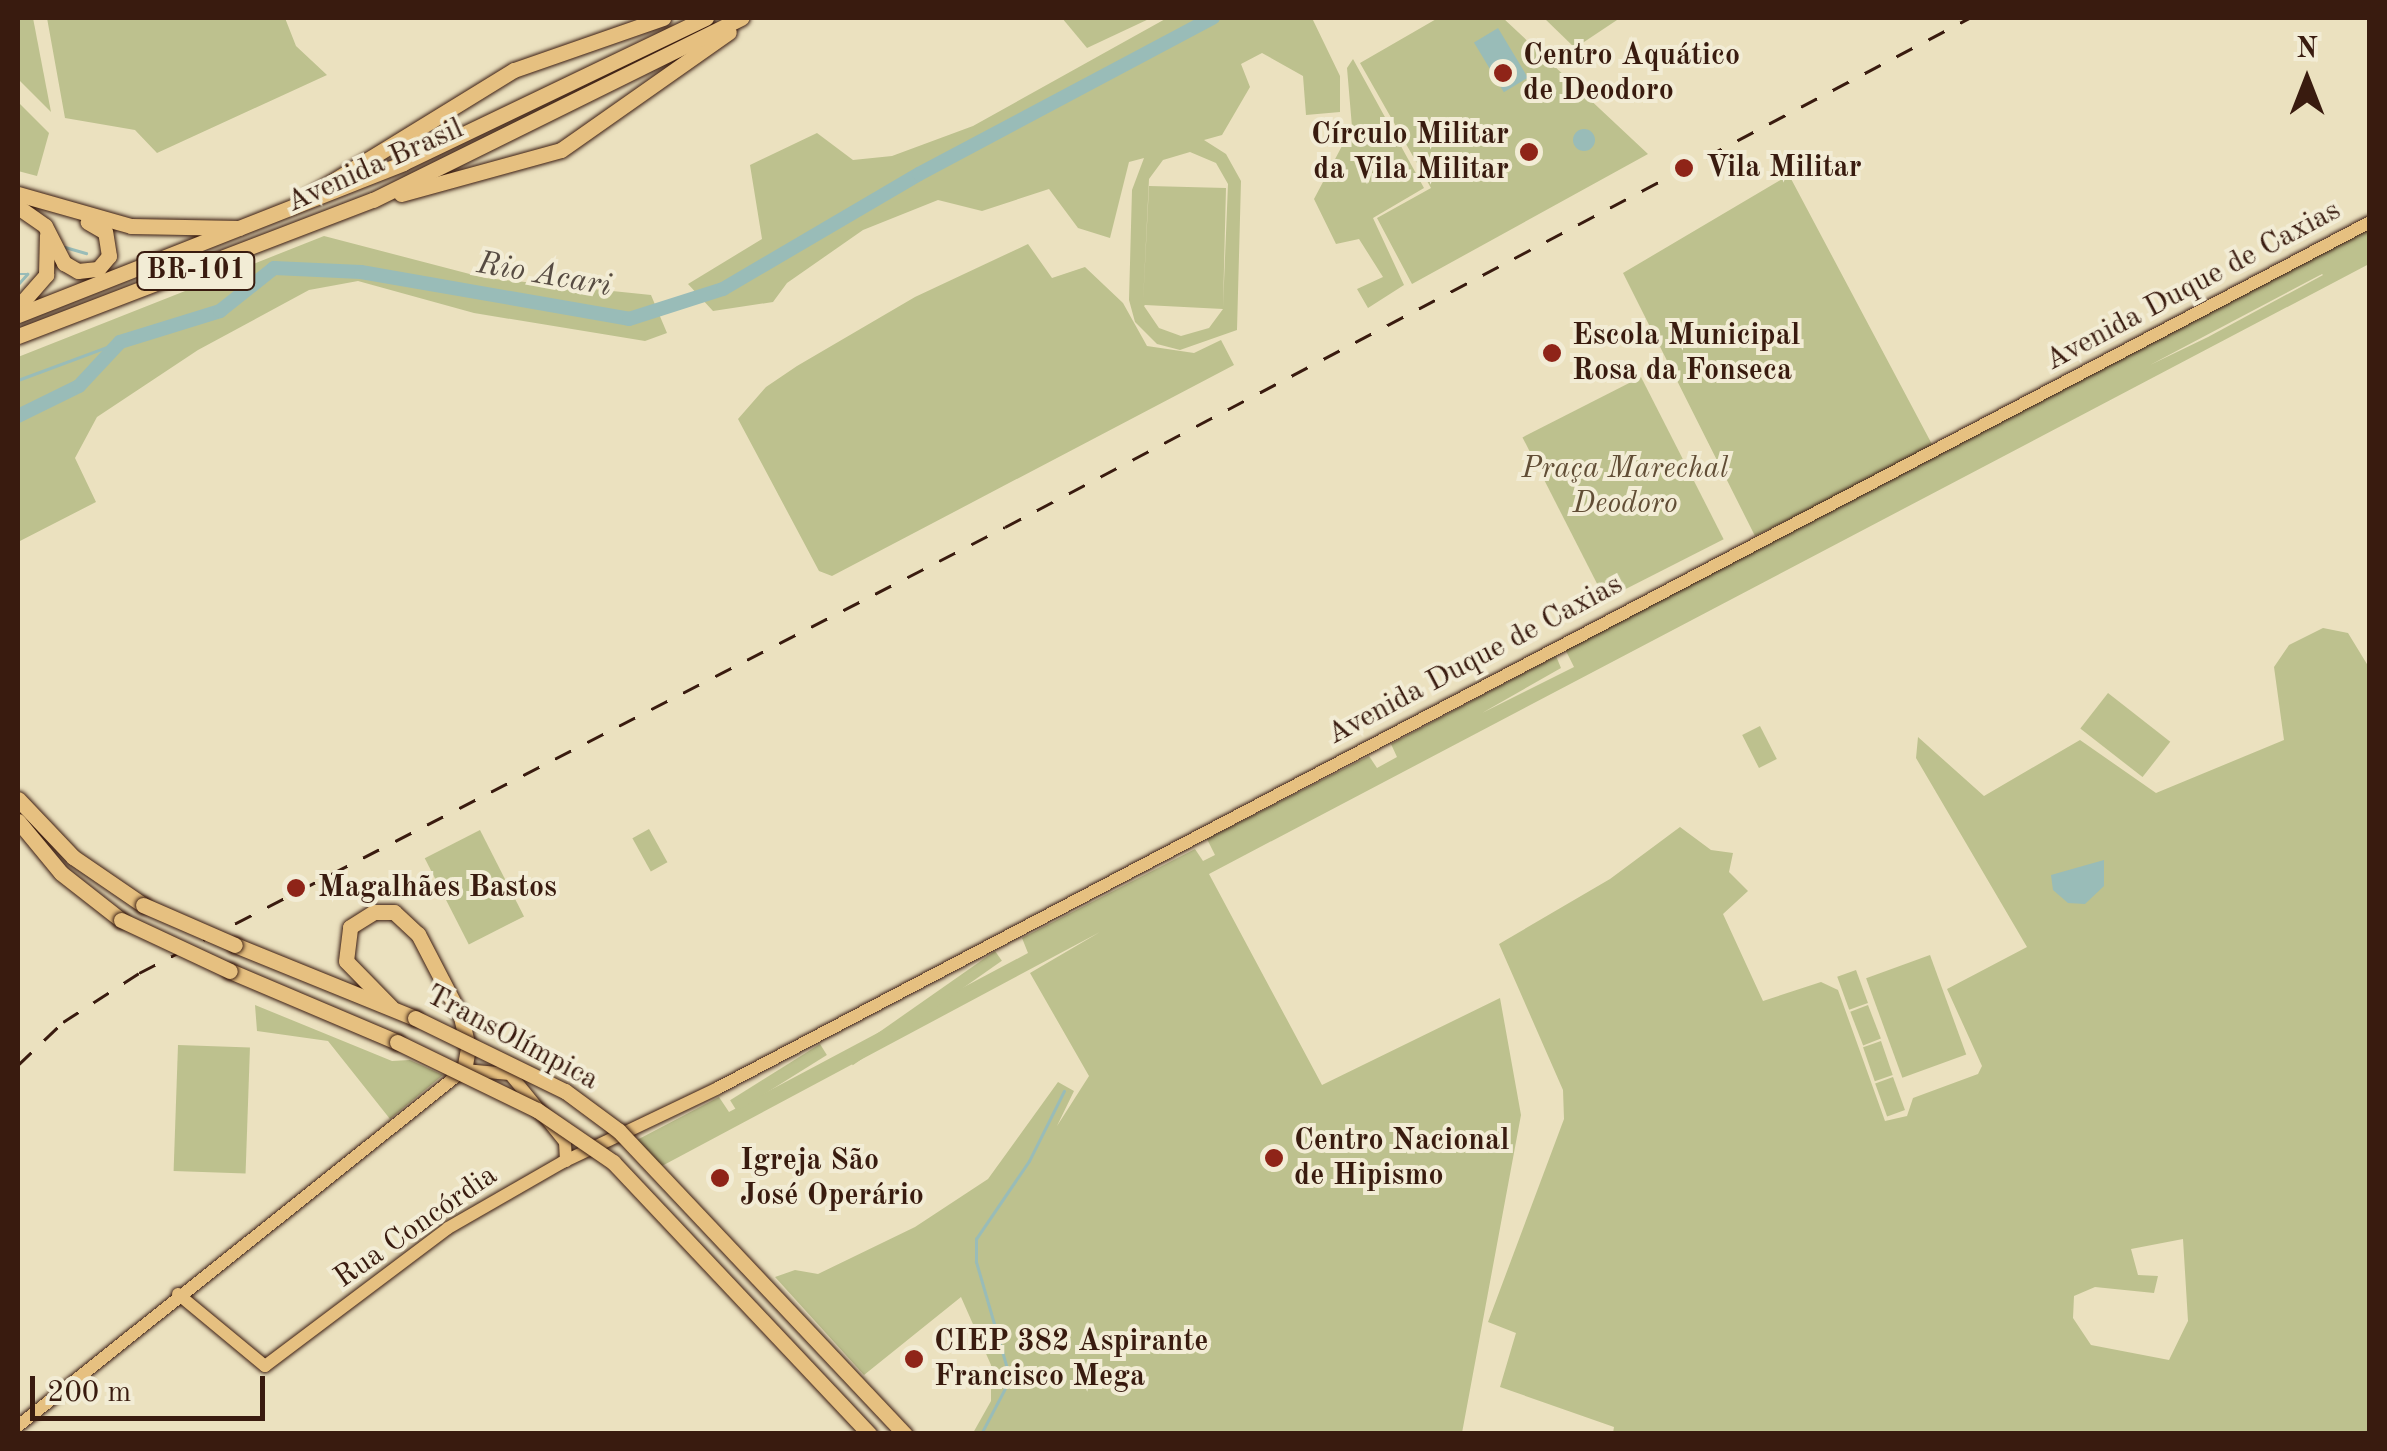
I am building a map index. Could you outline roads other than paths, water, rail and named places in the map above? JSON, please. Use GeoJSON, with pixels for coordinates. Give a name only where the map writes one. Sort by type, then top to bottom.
{"type":"FeatureCollection","features":[{"type":"Feature","properties":{"kind":"highway"},"geometry":{"type":"LineString","coordinates":[[285,214],[514,70],[663,18]]}},
{"type":"Feature","properties":{"kind":"highway","name":"Avenida Brasil"},"geometry":{"type":"LineString","coordinates":[[18,315],[285,214],[706,18]]}},
{"type":"Feature","properties":{"kind":"highway"},"geometry":{"type":"LineString","coordinates":[[373,200],[561,150],[744,18]]}},
{"type":"Feature","properties":{"kind":"highway","name":"Avenida Brasil"},"geometry":{"type":"LineString","coordinates":[[18,336],[373,200],[592,96],[744,18]]}},
{"type":"Feature","properties":{"kind":"highway"},"geometry":{"type":"LineString","coordinates":[[18,194],[62,209],[156,229],[252,228]]}},
{"type":"Feature","properties":{"kind":"highway"},"geometry":{"type":"LineString","coordinates":[[18,207],[45,226],[70,269],[89,272],[105,263],[105,232],[62,209]]}},
{"type":"Feature","properties":{"kind":"highway"},"geometry":{"type":"LineString","coordinates":[[18,307],[46,275],[45,226]]}},
{"type":"Feature","properties":{"kind":"highway","name":"TransOlímpica"},"geometry":{"type":"LineString","coordinates":[[18,799],[73,857],[144,905],[391,1007],[565,1091],[619,1132],[904,1434]]}},
{"type":"Feature","properties":{"kind":"highway","name":"TransOlímpica"},"geometry":{"type":"LineString","coordinates":[[18,821],[72,883],[121,920],[397,1042],[552,1118],[613,1162],[870,1434]]}},
{"type":"Feature","properties":{"kind":"highway"},"geometry":{"type":"LineString","coordinates":[[391,1007],[346,962],[350,927],[374,912],[394,912],[418,934],[464,1026],[464,1070]]}},
{"type":"Feature","properties":{"kind":"main road","name":"Avenida Duque de Caxias"},"geometry":{"type":"LineString","coordinates":[[604,1143],[2370,222]]}},
{"type":"Feature","properties":{"kind":"main road"},"geometry":{"type":"LineString","coordinates":[[18,1426],[178,1294],[464,1070],[510,1074],[565,1142],[566,1161]]}},
{"type":"Feature","properties":{"kind":"main road"},"geometry":{"type":"LineString","coordinates":[[556,1132],[604,1143]]}},
{"type":"Feature","properties":{"kind":"main road","name":"Rua Concórdia"},"geometry":{"type":"LineString","coordinates":[[178,1294],[264,1366],[459,1220],[604,1143]]}},
{"type":"Feature","properties":{"kind":"water"},"geometry":{"type":"Polygon","coordinates":[[[1498,28],[1528,78],[1504,92],[1474,42],[1498,28]]]}},
{"type":"Feature","properties":{"kind":"water"},"geometry":{"type":"Polygon","coordinates":[[[1584,129],[1592,132],[1592,148],[1584,151],[1576,148],[1573,140],[1576,132],[1584,129]]]}},
{"type":"Feature","properties":{"kind":"water"},"geometry":{"type":"Polygon","coordinates":[[[2104,860],[2104,886],[2085,904],[2068,903],[2053,890],[2051,875],[2104,860]]]}},
{"type":"Feature","properties":{"kind":"waterway","name":"Rio Acari"},"geometry":{"type":"LineString","coordinates":[[18,416],[79,386],[120,342],[220,311],[274,268],[361,272],[629,319],[723,289],[919,174],[1213,18]]}},
{"type":"Feature","properties":{"kind":"waterway"},"geometry":{"type":"LineString","coordinates":[[65,247],[86,253]]}},
{"type":"Feature","properties":{"kind":"waterway"},"geometry":{"type":"LineString","coordinates":[[18,274],[28,274],[18,285]]}},
{"type":"Feature","properties":{"kind":"waterway"},"geometry":{"type":"LineString","coordinates":[[18,380],[120,342]]}},
{"type":"Feature","properties":{"kind":"waterway"},"geometry":{"type":"LineString","coordinates":[[981,1434],[1010,1379],[976,1262],[976,1239],[1029,1161],[1064,1091]]}},
{"type":"Feature","properties":{"kind":"railway"},"geometry":{"type":"LineString","coordinates":[[18,1065],[63,1022],[139,973],[1005,527],[1969,18]]}},
{"type":"Feature","properties":{"kind":"place","name":"Centro Aquático de Deodoro"},"geometry":{"type":"Point","coordinates":[1503,73]}},
{"type":"Feature","properties":{"kind":"place","name":"Círculo Militar da Vila Militar"},"geometry":{"type":"Point","coordinates":[1529,152]}},
{"type":"Feature","properties":{"kind":"place","name":"Vila Militar"},"geometry":{"type":"Point","coordinates":[1684,168]}},
{"type":"Feature","properties":{"kind":"place","name":"Escola Municipal Rosa da Fonseca"},"geometry":{"type":"Point","coordinates":[1552,353]}},
{"type":"Feature","properties":{"kind":"place","name":"Magalhães Bastos"},"geometry":{"type":"Point","coordinates":[296,888]}},
{"type":"Feature","properties":{"kind":"place","name":"Centro Nacional de Hipismo"},"geometry":{"type":"Point","coordinates":[1274,1158]}},
{"type":"Feature","properties":{"kind":"place","name":"Igreja São José Operário"},"geometry":{"type":"Point","coordinates":[720,1178]}},
{"type":"Feature","properties":{"kind":"place","name":"CIEP 382 Aspirante Francisco Mega"},"geometry":{"type":"Point","coordinates":[914,1359]}},
{"type":"Feature","properties":{"kind":"park label","name":"Praça Marechal Deodoro"},"geometry":{"type":"Point","coordinates":[1625,486]}}]}
